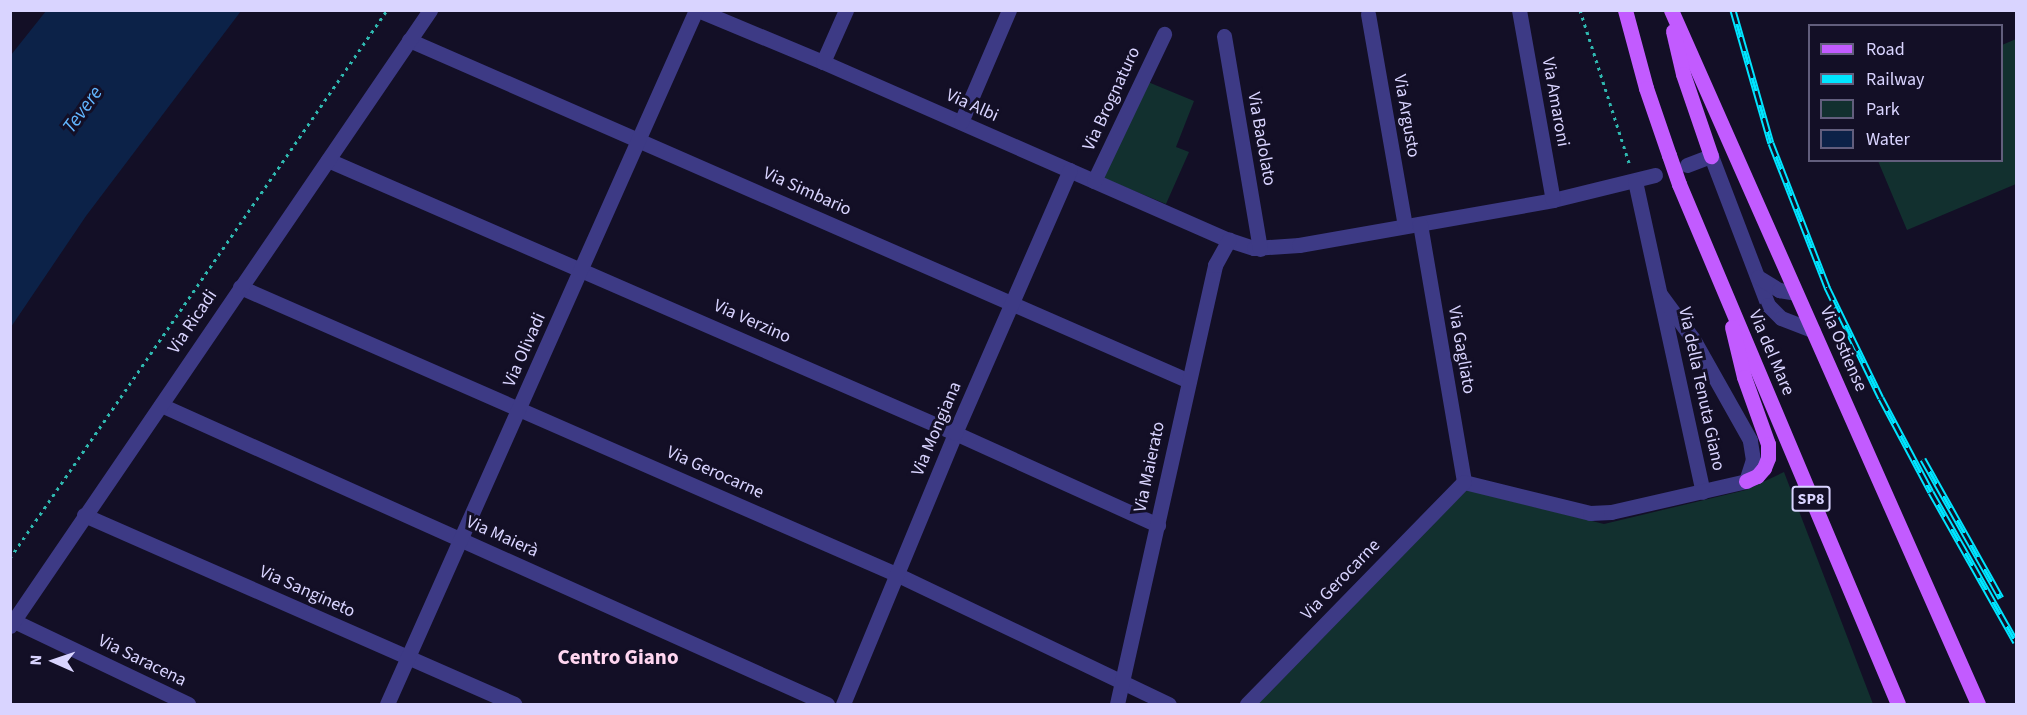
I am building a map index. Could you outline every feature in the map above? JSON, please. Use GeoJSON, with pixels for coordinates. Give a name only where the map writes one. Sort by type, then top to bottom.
{"type":"FeatureCollection","features":[{"type":"Feature","properties":{"kind":"main road","name":"Via del Mare"},"geometry":{"type":"LineString","coordinates":[[1625,10],[1646,88],[1679,184],[1898,705]]}},
{"type":"Feature","properties":{"kind":"main road"},"geometry":{"type":"LineString","coordinates":[[1670,10],[1683,74],[1712,156]]}},
{"type":"Feature","properties":{"kind":"main road","name":"Via Ostiense"},"geometry":{"type":"LineString","coordinates":[[1670,10],[1978,705]]}},
{"type":"Feature","properties":{"kind":"main road"},"geometry":{"type":"LineString","coordinates":[[1725,294],[1741,365],[1767,444],[1768,458],[1764,468],[1757,476],[1746,481]]}},
{"type":"Feature","properties":{"kind":"street"},"geometry":{"type":"LineString","coordinates":[[409,40],[430,10]]}},
{"type":"Feature","properties":{"kind":"street","name":"Via Albi"},"geometry":{"type":"LineString","coordinates":[[697,10],[823,62],[1228,240],[1260,249]]}},
{"type":"Feature","properties":{"kind":"street","name":"Via Olivadi"},"geometry":{"type":"LineString","coordinates":[[387,705],[582,269],[637,139],[697,10]]}},
{"type":"Feature","properties":{"kind":"street"},"geometry":{"type":"LineString","coordinates":[[823,62],[846,10]]}},
{"type":"Feature","properties":{"kind":"street"},"geometry":{"type":"LineString","coordinates":[[961,122],[1009,10]]}},
{"type":"Feature","properties":{"kind":"street","name":"Via Amaroni"},"geometry":{"type":"LineString","coordinates":[[1519,10],[1553,200]]}},
{"type":"Feature","properties":{"kind":"street","name":"Via Argusto"},"geometry":{"type":"LineString","coordinates":[[1368,14],[1412,225]]}},
{"type":"Feature","properties":{"kind":"street","name":"Via Brognaturo"},"geometry":{"type":"LineString","coordinates":[[1094,181],[1164,34]]}},
{"type":"Feature","properties":{"kind":"street","name":"Via Badolato"},"geometry":{"type":"LineString","coordinates":[[1224,36],[1260,249]]}},
{"type":"Feature","properties":{"kind":"street","name":"Via Simbario"},"geometry":{"type":"LineString","coordinates":[[409,40],[1189,381]]}},
{"type":"Feature","properties":{"kind":"street","name":"Via Ricadi"},"geometry":{"type":"LineString","coordinates":[[12,624],[409,40]]}},
{"type":"Feature","properties":{"kind":"street"},"geometry":{"type":"LineString","coordinates":[[1687,165],[1712,156],[1768,305],[1776,314],[1791,324],[1812,330]]}},
{"type":"Feature","properties":{"kind":"street","name":"Via Verzino"},"geometry":{"type":"LineString","coordinates":[[328,160],[955,433],[1158,525]]}},
{"type":"Feature","properties":{"kind":"street","name":"Via Mongiana"},"geometry":{"type":"LineString","coordinates":[[843,705],[955,433],[1070,170]]}},
{"type":"Feature","properties":{"kind":"street"},"geometry":{"type":"LineString","coordinates":[[1260,249],[1290,246],[1553,200],[1655,176]]}},
{"type":"Feature","properties":{"kind":"street","name":"Via della Tenuta Giano"},"geometry":{"type":"LineString","coordinates":[[1635,181],[1703,492]]}},
{"type":"Feature","properties":{"kind":"street","name":"Via Gagliato"},"geometry":{"type":"LineString","coordinates":[[1412,225],[1464,482]]}},
{"type":"Feature","properties":{"kind":"street","name":"Via Maierato"},"geometry":{"type":"LineString","coordinates":[[1117,705],[1215,265],[1228,240]]}},
{"type":"Feature","properties":{"kind":"street"},"geometry":{"type":"LineString","coordinates":[[1758,277],[1779,290],[1796,293]]}},
{"type":"Feature","properties":{"kind":"street","name":"Via Gerocarne"},"geometry":{"type":"LineString","coordinates":[[240,287],[898,575],[1169,705]]}},
{"type":"Feature","properties":{"kind":"street","name":"Via della Tenuta Giano"},"geometry":{"type":"LineString","coordinates":[[1464,482],[1590,513],[1611,512],[1746,481],[1753,460],[1750,440],[1693,339],[1660,294]]}},
{"type":"Feature","properties":{"kind":"street","name":"Via Maierà"},"geometry":{"type":"LineString","coordinates":[[161,405],[827,705]]}},
{"type":"Feature","properties":{"kind":"street","name":"Via Gerocarne"},"geometry":{"type":"LineString","coordinates":[[1247,705],[1464,482]]}},
{"type":"Feature","properties":{"kind":"street","name":"Via Sangineto"},"geometry":{"type":"LineString","coordinates":[[84,515],[514,705]]}},
{"type":"Feature","properties":{"kind":"street","name":"Via Saracena"},"geometry":{"type":"LineString","coordinates":[[12,624],[188,705]]}},
{"type":"Feature","properties":{"kind":"path"},"geometry":{"type":"LineString","coordinates":[[10,558],[387,10]]}},
{"type":"Feature","properties":{"kind":"path"},"geometry":{"type":"LineString","coordinates":[[1581,10],[1635,181]]}},
{"type":"Feature","properties":{"kind":"green space"},"geometry":{"type":"Polygon","coordinates":[[[2016,39],[2016,184],[1907,230],[1878,162],[2003,162],[2003,45],[2016,39]]]}},
{"type":"Feature","properties":{"kind":"green space"},"geometry":{"type":"Polygon","coordinates":[[[1148,82],[1194,101],[1176,147],[1189,152],[1166,204],[1103,178],[1148,82]]]}},
{"type":"Feature","properties":{"kind":"green space"},"geometry":{"type":"Polygon","coordinates":[[[1784,472],[1873,704],[1256,704],[1467,490],[1604,524],[1746,490],[1784,472]]]}},
{"type":"Feature","properties":{"kind":"water","name":"Tevere"},"geometry":{"type":"Polygon","coordinates":[[[46,11],[241,11],[86,216],[11,327],[11,55],[46,11]]]}},
{"type":"Feature","properties":{"kind":"railway"},"geometry":{"type":"LineString","coordinates":[[1733,10],[1771,143],[1827,287],[1881,398],[1931,492],[2016,642]]}},
{"type":"Feature","properties":{"kind":"railway"},"geometry":{"type":"LineString","coordinates":[[1923,459],[2001,598]]}},
{"type":"Feature","properties":{"kind":"district","name":"Centro Giano"},"geometry":{"type":"Point","coordinates":[618,657]}}]}
